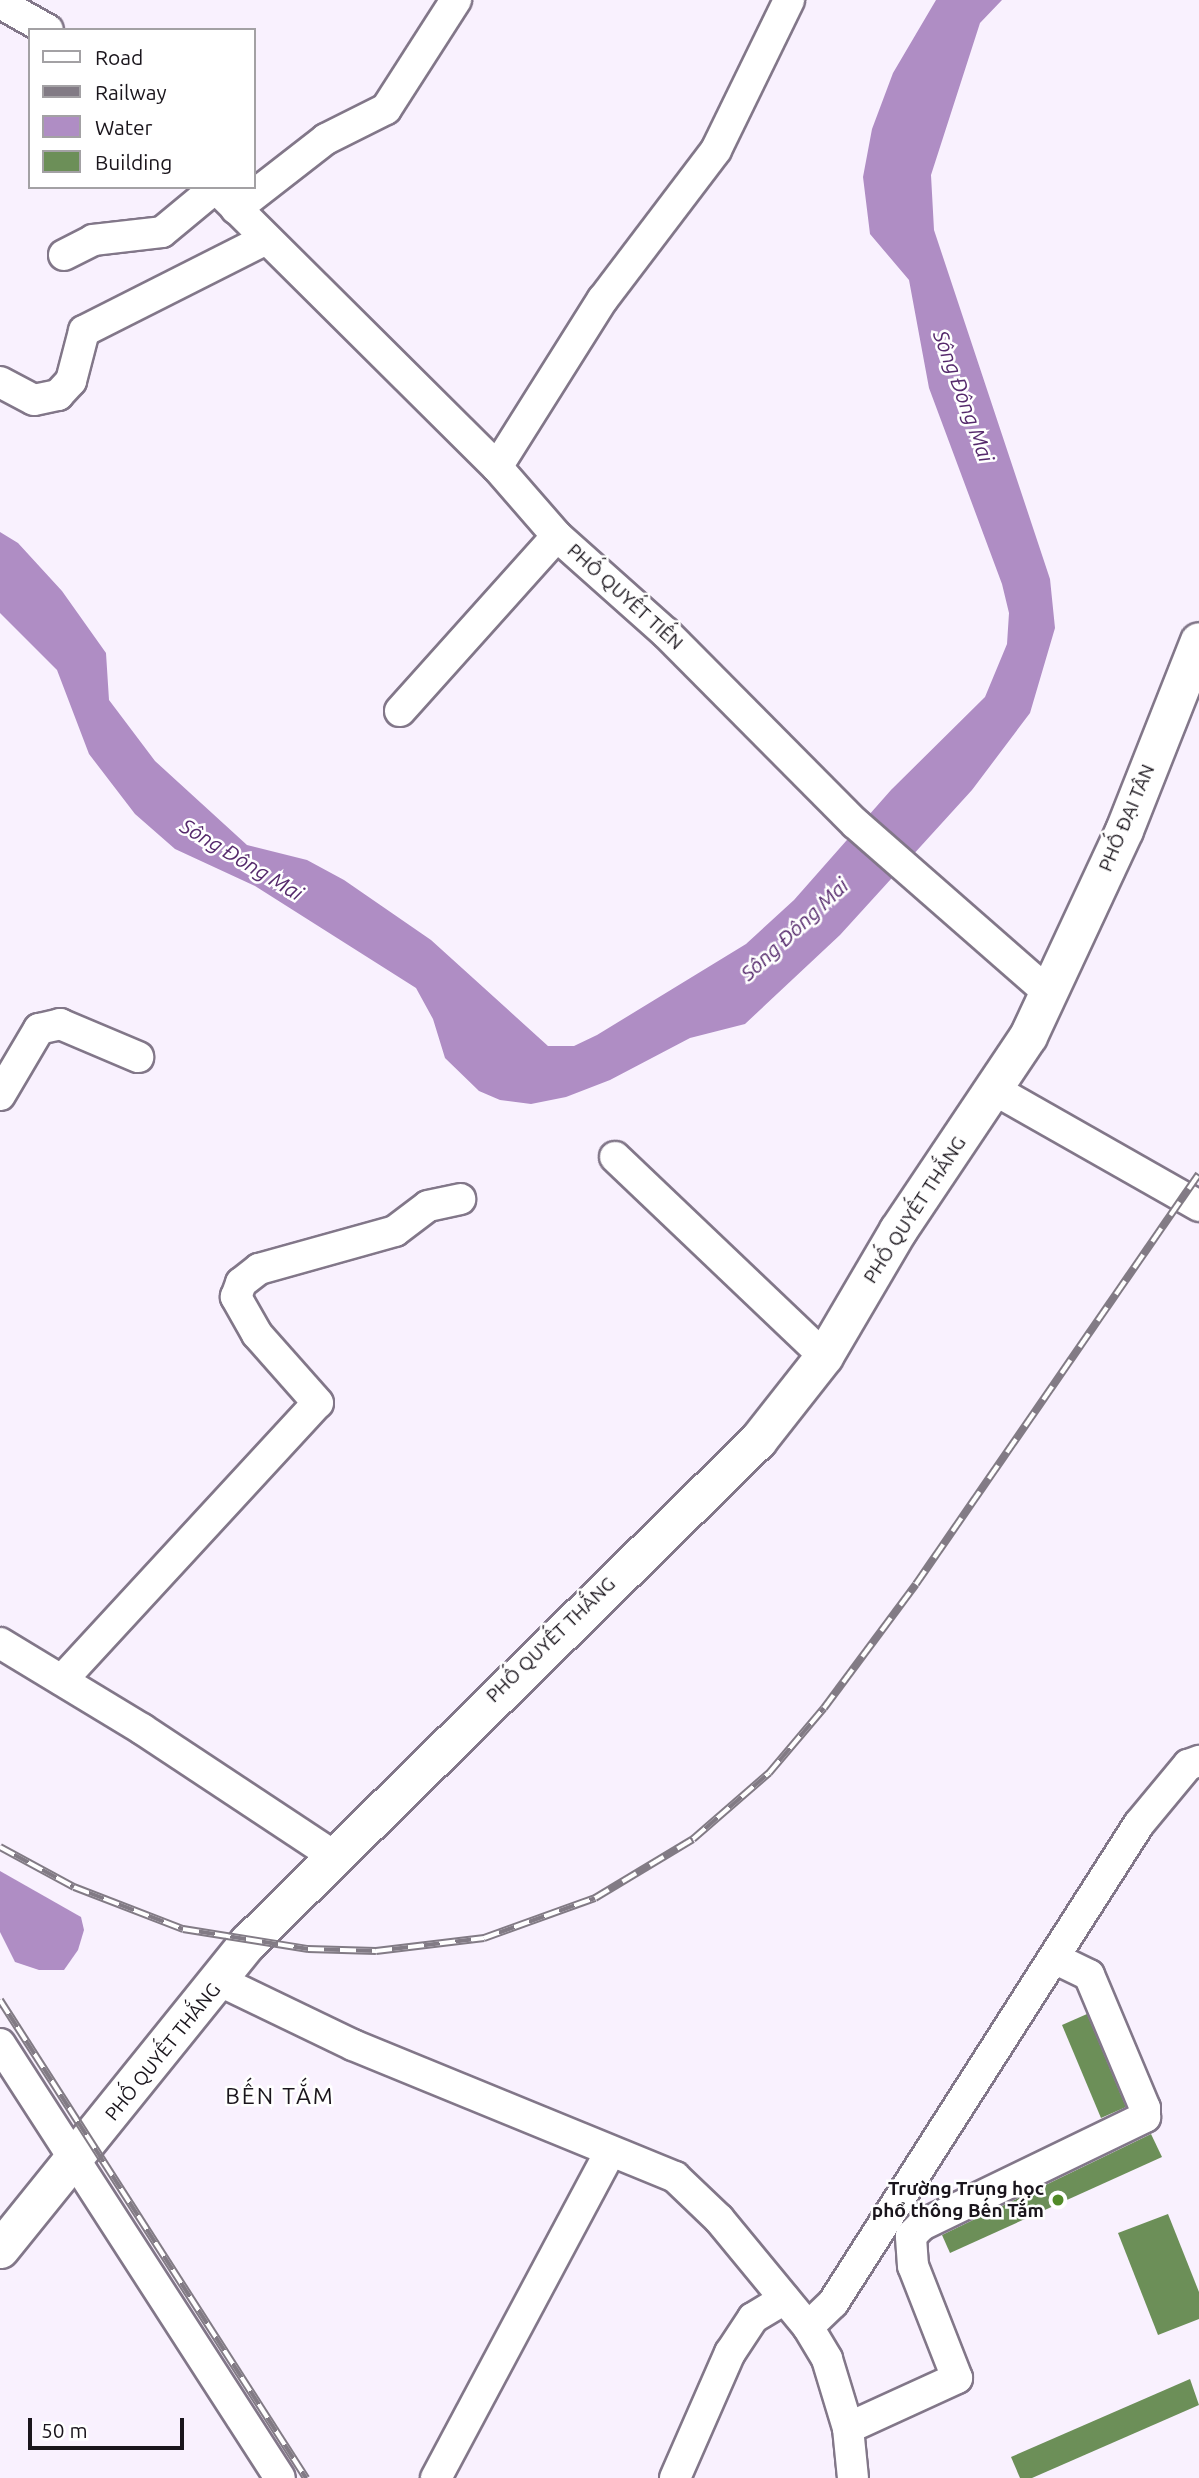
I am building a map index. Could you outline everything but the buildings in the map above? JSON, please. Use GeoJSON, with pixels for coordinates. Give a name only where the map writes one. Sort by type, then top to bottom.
{"type":"FeatureCollection","features":[{"type":"Feature","properties":{"kind":"main road","name":"PHỐ ĐẠI TÂN"},"geometry":{"type":"LineString","coordinates":[[1049,993],[1124,830],[1199,641]]}},
{"type":"Feature","properties":{"kind":"main road","name":"PHỐ QUYẾT THẮNG"},"geometry":{"type":"LineString","coordinates":[[0,2249],[220,1981],[248,1942],[758,1440],[824,1356],[898,1230],[995,1090],[1049,993]]}},
{"type":"Feature","properties":{"kind":"street"},"geometry":{"type":"LineString","coordinates":[[236,209],[326,139],[386,109],[456,0]]}},
{"type":"Feature","properties":{"kind":"street"},"geometry":{"type":"LineString","coordinates":[[497,467],[603,299],[716,150],[789,0]]}},
{"type":"Feature","properties":{"kind":"street"},"geometry":{"type":"LineString","coordinates":[[0,3],[44,28]]}},
{"type":"Feature","properties":{"kind":"street"},"geometry":{"type":"LineString","coordinates":[[64,255],[93,240],[162,232],[213,189]]}},
{"type":"Feature","properties":{"kind":"street","name":"PHỐ QUYẾT TIẾN"},"geometry":{"type":"LineString","coordinates":[[217,189],[497,467],[556,536],[666,633],[856,824],[1049,993]]}},
{"type":"Feature","properties":{"kind":"street"},"geometry":{"type":"LineString","coordinates":[[0,382],[34,400],[58,395],[71,381],[84,331],[266,239]]}},
{"type":"Feature","properties":{"kind":"street"},"geometry":{"type":"LineString","coordinates":[[400,711],[556,536]]}},
{"type":"Feature","properties":{"kind":"street"},"geometry":{"type":"LineString","coordinates":[[0,1095],[39,1029],[61,1024],[138,1057]]}},
{"type":"Feature","properties":{"kind":"street"},"geometry":{"type":"LineString","coordinates":[[995,1090],[1199,1206]]}},
{"type":"Feature","properties":{"kind":"street"},"geometry":{"type":"LineString","coordinates":[[615,1157],[824,1356]]}},
{"type":"Feature","properties":{"kind":"street"},"geometry":{"type":"LineString","coordinates":[[62,1680],[317,1402],[251,1325],[236,1297],[241,1283],[259,1269],[371,1239],[413,1221],[428,1206],[460,1199]]}},
{"type":"Feature","properties":{"kind":"street"},"geometry":{"type":"LineString","coordinates":[[0,1643],[62,1680],[334,1856]]}},
{"type":"Feature","properties":{"kind":"street"},"geometry":{"type":"LineString","coordinates":[[808,2327],[833,2302],[1139,1824],[1188,1765],[1199,1761]]}},
{"type":"Feature","properties":{"kind":"street"},"geometry":{"type":"LineString","coordinates":[[848,2428],[957,2378],[913,2266],[911,2236],[922,2225],[1144,2116],[1145,2108],[1089,1975],[1054,1958]]}},
{"type":"Feature","properties":{"kind":"street"},"geometry":{"type":"LineString","coordinates":[[220,1981],[353,2045],[675,2177],[719,2219],[808,2327],[827,2359],[848,2428],[853,2478]]}},
{"type":"Feature","properties":{"kind":"street"},"geometry":{"type":"LineString","coordinates":[[0,2044],[73,2162],[280,2478]]}},
{"type":"Feature","properties":{"kind":"street"},"geometry":{"type":"LineString","coordinates":[[436,2478],[610,2152]]}},
{"type":"Feature","properties":{"kind":"street"},"geometry":{"type":"LineString","coordinates":[[675,2478],[730,2353],[754,2318],[785,2299]]}},
{"type":"Feature","properties":{"kind":"water","name":"Sông Đông Mai"},"geometry":{"type":"Polygon","coordinates":[[[936,0],[1002,0],[980,23],[931,175],[934,230],[1050,579],[1055,628],[1030,713],[972,790],[840,935],[745,1024],[690,1038],[610,1080],[566,1097],[531,1104],[500,1100],[479,1091],[445,1058],[433,1019],[416,988],[255,886],[175,849],[135,814],[89,754],[57,670],[0,613],[0,532],[18,543],[62,591],[106,653],[109,700],[155,761],[247,845],[307,860],[344,880],[431,940],[548,1046],[574,1046],[597,1035],[746,944],[794,900],[891,790],[985,697],[1007,644],[1009,613],[1002,584],[929,388],[909,280],[870,234],[863,177],[872,129],[893,73],[936,0]]]}},
{"type":"Feature","properties":{"kind":"water"},"geometry":{"type":"Polygon","coordinates":[[[0,1871],[81,1917],[84,1930],[78,1950],[64,1970],[39,1970],[15,1962],[0,1932],[0,1871]]]}},
{"type":"Feature","properties":{"kind":"railway"},"geometry":{"type":"LineString","coordinates":[[0,1847],[74,1887],[183,1929],[308,1949],[376,1951],[484,1938],[595,1898],[693,1839],[769,1773],[824,1708],[916,1584],[1199,1174]]}},
{"type":"Feature","properties":{"kind":"railway"},"geometry":{"type":"LineString","coordinates":[[0,2000],[306,2478]]}},
{"type":"Feature","properties":{"kind":"place","name":"Trường Trung học phổ thông Bến Tắm"},"geometry":{"type":"Point","coordinates":[1058,2200]}},
{"type":"Feature","properties":{"kind":"district","name":"BẾN TẮM"},"geometry":{"type":"Point","coordinates":[280,2096]}}]}
